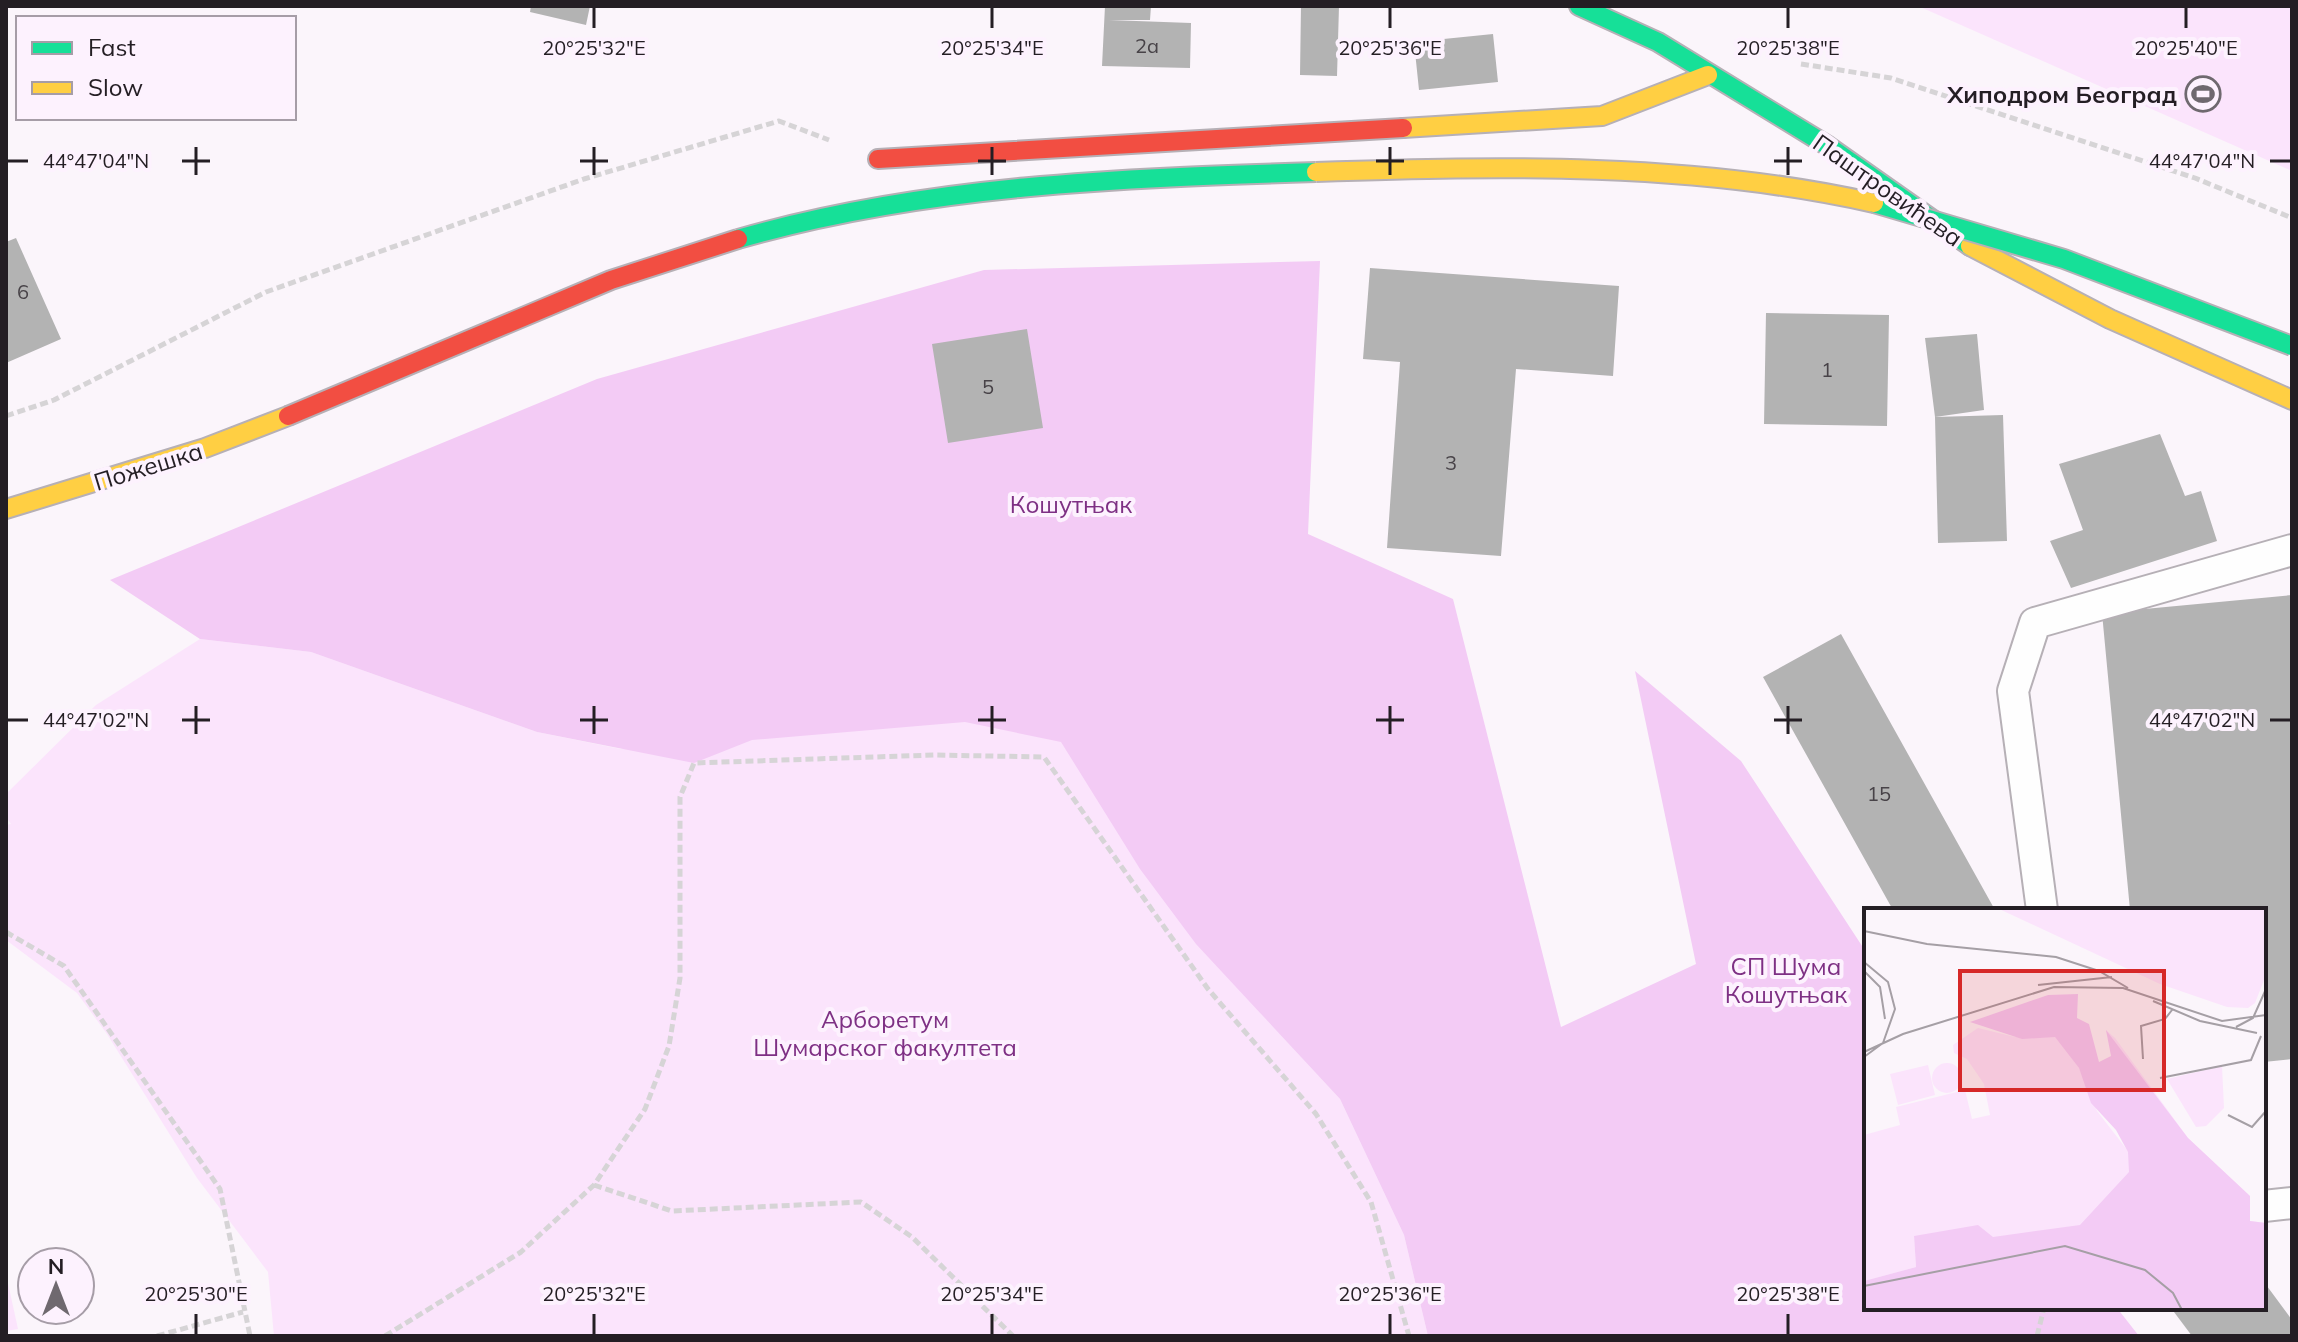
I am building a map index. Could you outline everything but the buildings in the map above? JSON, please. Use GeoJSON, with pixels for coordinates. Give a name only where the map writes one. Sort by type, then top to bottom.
{"type":"FeatureCollection","features":[{"type":"Feature","properties":{"kind":"main road","name":"Паштровићева"},"geometry":{"type":"LineString","coordinates":[[1579,6],[1658,42],[1828,146],[1947,234],[2110,319],[2292,400]]}},
{"type":"Feature","properties":{"kind":"main road"},"geometry":{"type":"LineString","coordinates":[[878,159],[1602,116],[1708,75]]}},
{"type":"Feature","properties":{"kind":"main road","name":"Пожешка"},"geometry":{"type":"LineString","coordinates":[[6,509],[205,448],[383,381],[586,291],[650,267],[808,220],[892,204],[1058,186],[1286,173],[1551,169],[1747,181],[1826,192],[2016,241],[2292,346]]}},
{"type":"Feature","properties":{"kind":"lane"},"geometry":{"type":"LineString","coordinates":[[2042,908],[2013,691],[2035,623],[2292,550]]}},
{"type":"Feature","properties":{"kind":"lane"},"geometry":{"type":"LineString","coordinates":[[2266,1206],[2292,1203]]}},
{"type":"Feature","properties":{"kind":"path"},"geometry":{"type":"LineString","coordinates":[[1798,64],[1891,78],[2195,178],[2292,218]]}},
{"type":"Feature","properties":{"kind":"path"},"geometry":{"type":"LineString","coordinates":[[6,416],[54,400],[266,292],[584,179],[749,129],[779,121],[878,159]]}},
{"type":"Feature","properties":{"kind":"path"},"geometry":{"type":"LineString","coordinates":[[385,1336],[521,1252],[594,1185],[645,1109],[669,1046],[680,978],[680,797],[694,763],[934,755],[1044,757],[1208,989],[1316,1114],[1371,1202],[1409,1336]]}},
{"type":"Feature","properties":{"kind":"path"},"geometry":{"type":"LineString","coordinates":[[6,932],[64,966],[220,1189],[250,1336]]}},
{"type":"Feature","properties":{"kind":"path"},"geometry":{"type":"LineString","coordinates":[[594,1185],[672,1211],[861,1202],[912,1237],[1013,1336]]}},
{"type":"Feature","properties":{"kind":"path"},"geometry":{"type":"LineString","coordinates":[[2037,1336],[2044,1310]]}},
{"type":"Feature","properties":{"kind":"path"},"geometry":{"type":"LineString","coordinates":[[157,1336],[243,1312]]}},
{"type":"Feature","properties":{"kind":"green space","name":"Хиподром Београд"},"geometry":{"type":"Polygon","coordinates":[[[1918,6],[2292,6],[2292,171],[1918,6]]]}},
{"type":"Feature","properties":{"kind":"green space","name":"Кошутњак"},"geometry":{"type":"Polygon","coordinates":[[[1320,261],[1308,534],[1453,599],[1561,1027],[1696,964],[1635,671],[1741,761],[1864,949],[1864,1310],[2119,1310],[2139,1336],[1428,1336],[1404,1235],[1340,1099],[1196,944],[1140,869],[1061,742],[965,722],[752,740],[694,763],[537,732],[311,652],[200,639],[110,580],[597,379],[984,270],[1320,261]]]}},
{"type":"Feature","properties":{"kind":"green space","name":"Арборетум Шумарског факултета"},"geometry":{"type":"Polygon","coordinates":[[[200,639],[311,652],[537,732],[621,749],[956,689],[1087,731],[1261,1014],[1340,1099],[1404,1235],[1428,1336],[274,1336],[268,1272],[197,1178],[107,1034],[77,993],[6,940],[6,825],[11,824],[6,817],[6,794],[96,705],[200,639]]]}},
{"type":"Feature","properties":{"kind":"green space"},"geometry":{"type":"Polygon","coordinates":[[[6,1274],[18,1329],[6,1331],[6,1274]]]}},
{"type":"Feature","properties":{"kind":"traffic: fast"},"geometry":{"type":"LineString","coordinates":[[1579,6],[1658,42],[1828,146],[1970,246]]}},
{"type":"Feature","properties":{"kind":"traffic: fast"},"geometry":{"type":"LineString","coordinates":[[738,239],[809,221],[952,196],[1170,177],[1316,172]]}},
{"type":"Feature","properties":{"kind":"traffic: fast"},"geometry":{"type":"LineString","coordinates":[[1874,203],[2064,259],[2292,346]]}},
{"type":"Feature","properties":{"kind":"traffic: slow"},"geometry":{"type":"LineString","coordinates":[[1403,128],[1602,116],[1708,75]]}},
{"type":"Feature","properties":{"kind":"traffic: slow"},"geometry":{"type":"LineString","coordinates":[[1316,172],[1526,168],[1596,170],[1736,180],[1874,203]]}},
{"type":"Feature","properties":{"kind":"traffic: slow"},"geometry":{"type":"LineString","coordinates":[[1970,246],[2110,319],[2292,400]]}},
{"type":"Feature","properties":{"kind":"traffic: slow"},"geometry":{"type":"LineString","coordinates":[[6,509],[205,448],[288,416]]}},
{"type":"Feature","properties":{"kind":"traffic: jam"},"geometry":{"type":"LineString","coordinates":[[878,159],[1403,128]]}},
{"type":"Feature","properties":{"kind":"traffic: jam"},"geometry":{"type":"LineString","coordinates":[[288,416],[611,280],[738,239]]}},
{"type":"Feature","properties":{"kind":"place","name":"Хиподром Београд"},"geometry":{"type":"Point","coordinates":[2203,94]}},
{"type":"Feature","properties":{"kind":"park label","name":"СП Шума Кошутњак"},"geometry":{"type":"Point","coordinates":[1786,980]}}]}
